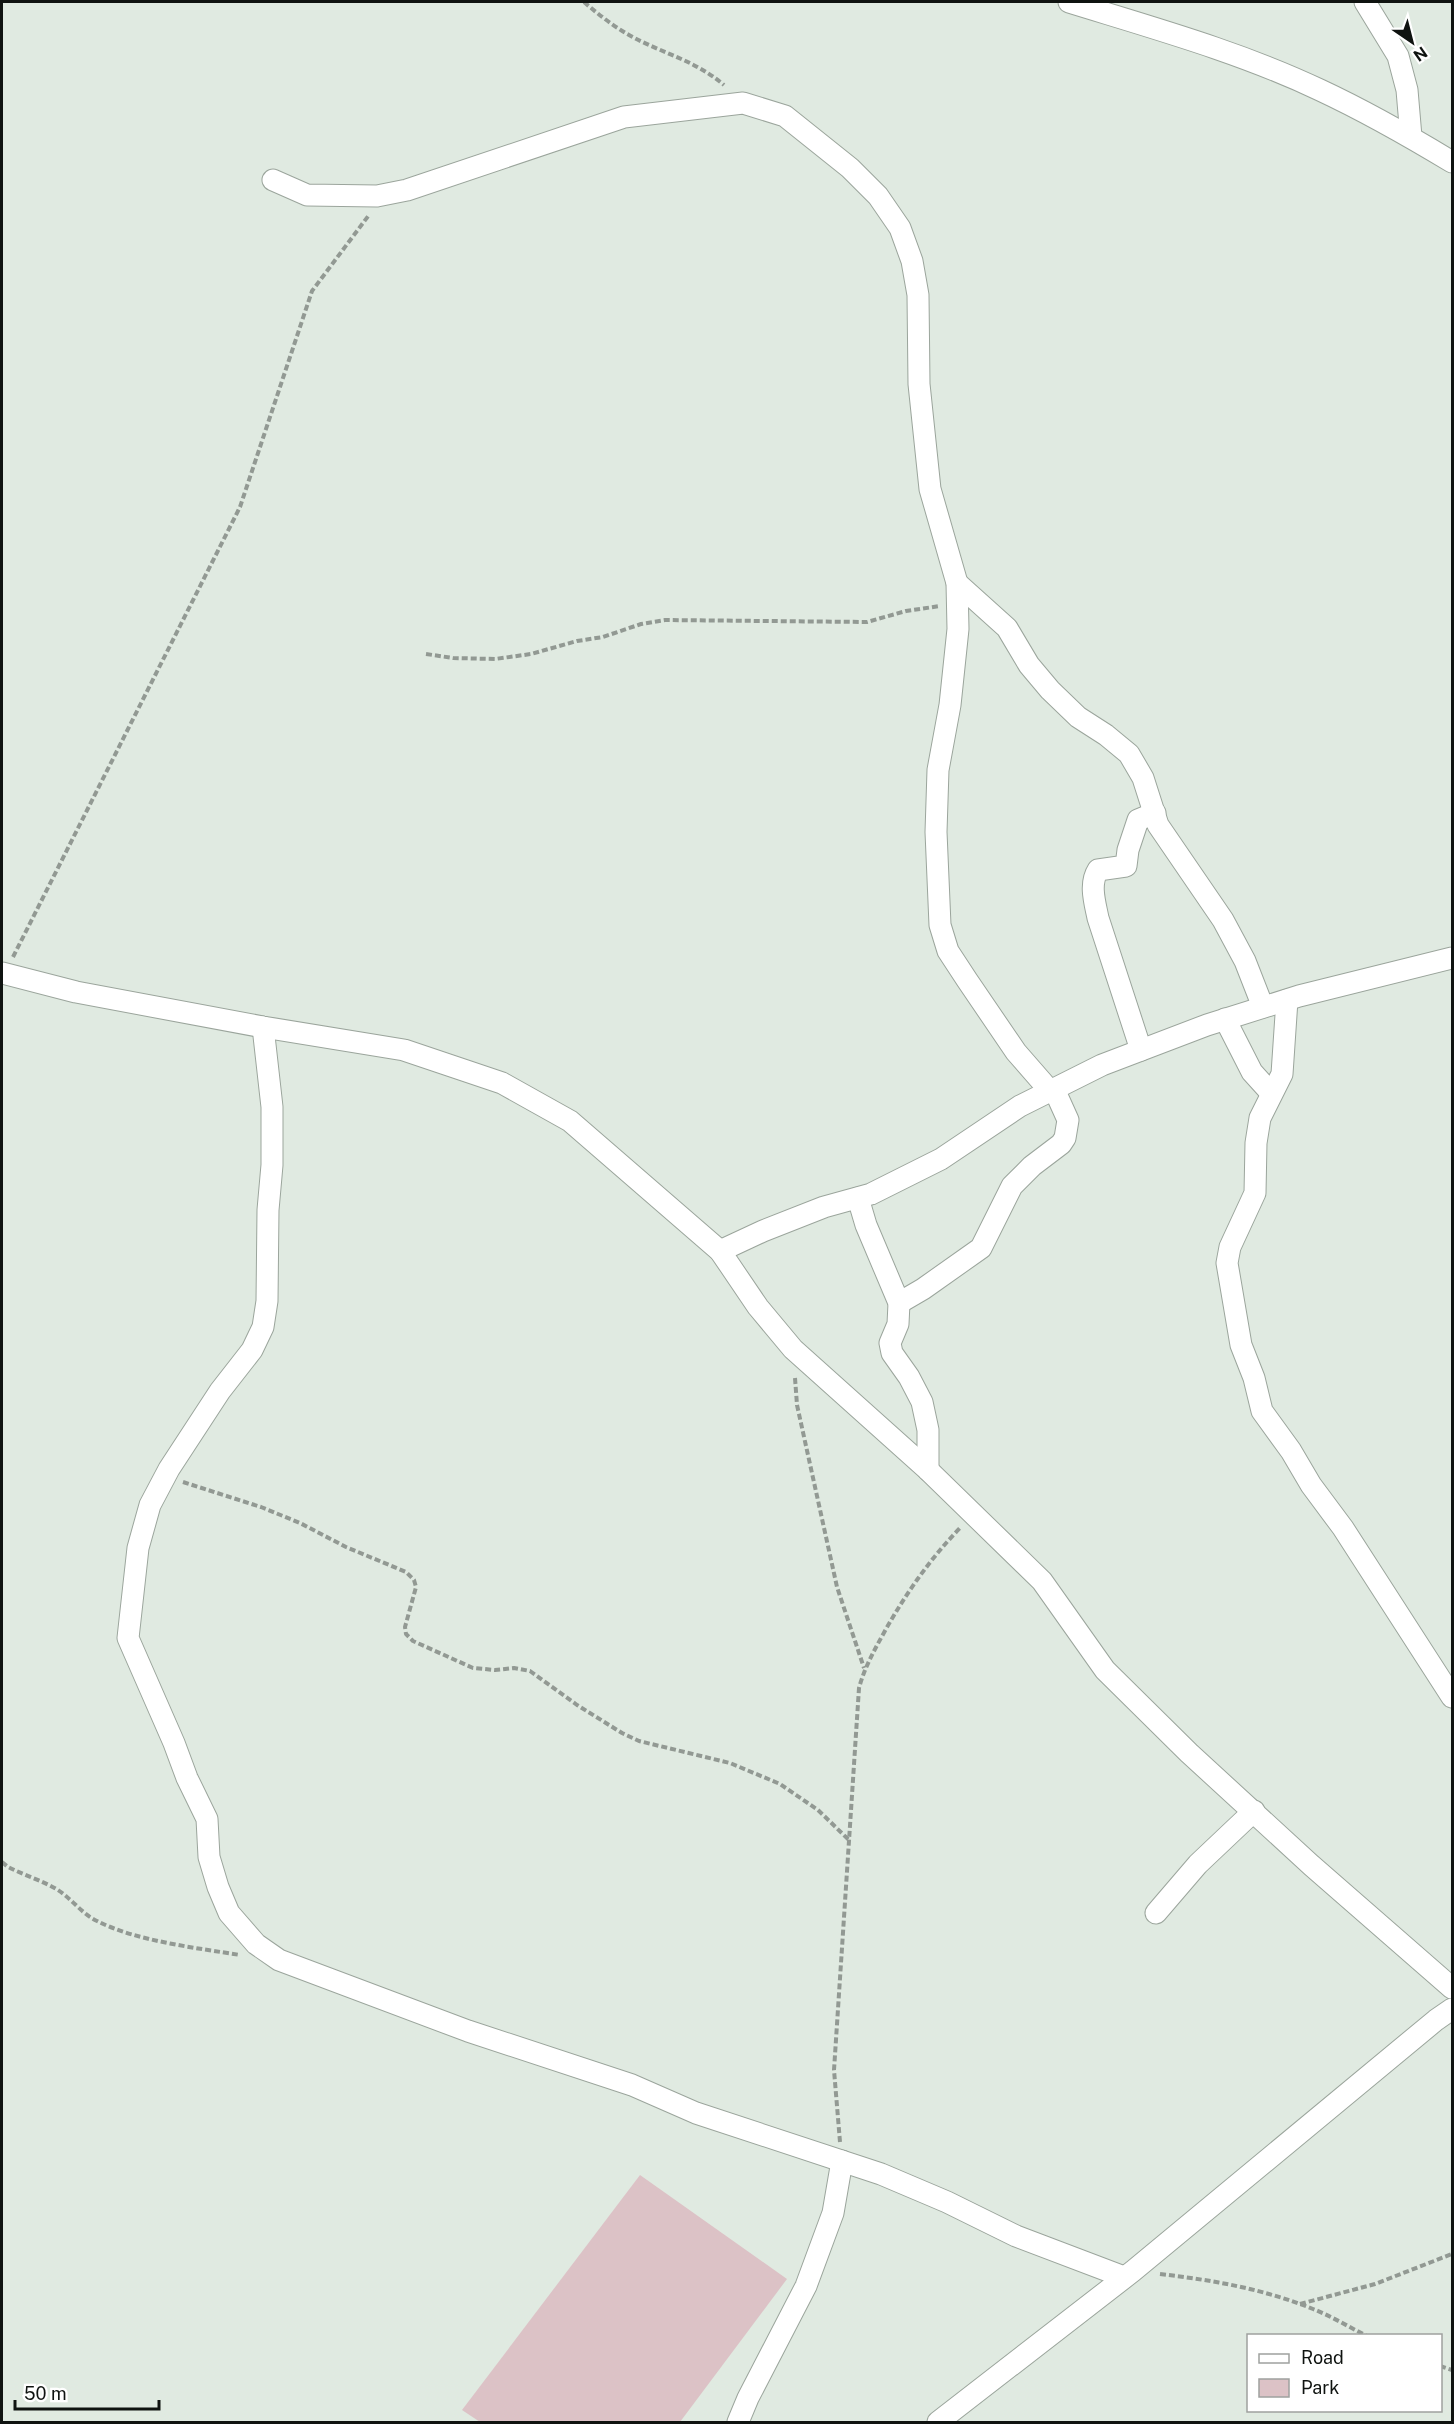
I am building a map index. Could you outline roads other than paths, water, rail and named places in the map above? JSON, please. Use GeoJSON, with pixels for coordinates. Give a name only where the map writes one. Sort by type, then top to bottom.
{"type":"FeatureCollection","features":[{"type":"Feature","properties":{"kind":"street"},"geometry":{"type":"LineString","coordinates":[[1069,2],[1233,55],[1319,89],[1411,137],[1452,162]]}},
{"type":"Feature","properties":{"kind":"street"},"geometry":{"type":"LineString","coordinates":[[1365,2],[1398,56],[1407,90],[1411,137]]}},
{"type":"Feature","properties":{"kind":"street"},"geometry":{"type":"LineString","coordinates":[[273,180],[307,195],[342,197],[381,195],[407,190],[624,117],[742,103],[784,116],[850,168],[878,196],[900,228],[912,261],[918,295],[919,384],[930,489],[957,583],[958,629],[950,705],[938,770],[936,832],[940,925],[948,951],[1016,1052],[1052,1090],[1068,1120],[1065,1138],[1061,1144],[1032,1166],[1012,1186],[981,1248],[923,1290],[899,1303]]}},
{"type":"Feature","properties":{"kind":"street"},"geometry":{"type":"LineString","coordinates":[[957,583],[1007,628],[1029,665],[1050,690],[1078,717],[1106,735],[1129,754],[1143,778],[1158,825],[1223,920],[1245,961],[1263,1007]]}},
{"type":"Feature","properties":{"kind":"street"},"geometry":{"type":"LineString","coordinates":[[1141,1050],[1098,918],[1094,898],[1094,878],[1098,870],[1102,868],[1126,866],[1128,850],[1138,820],[1155,813]]}},
{"type":"Feature","properties":{"kind":"street"},"geometry":{"type":"LineString","coordinates":[[720,1251],[763,1231],[824,1208],[871,1194],[941,1159],[1020,1106],[1102,1065],[1263,1007],[1376,975],[1452,958]]}},
{"type":"Feature","properties":{"kind":"street"},"geometry":{"type":"LineString","coordinates":[[3,973],[76,992],[263,1027],[404,1050],[502,1083],[570,1121],[720,1251],[758,1307],[793,1349],[928,1470],[1042,1581],[1105,1670],[1189,1753],[1311,1865],[1452,1988]]}},
{"type":"Feature","properties":{"kind":"street"},"geometry":{"type":"LineString","coordinates":[[1287,1000],[1282,1074],[1260,1118],[1256,1143],[1255,1193],[1230,1247],[1227,1263],[1241,1345],[1254,1378],[1262,1411],[1291,1451],[1311,1485],[1343,1528],[1452,1697]]}},
{"type":"Feature","properties":{"kind":"street"},"geometry":{"type":"LineString","coordinates":[[1225,1019],[1252,1072],[1271,1093]]}},
{"type":"Feature","properties":{"kind":"street"},"geometry":{"type":"LineString","coordinates":[[263,1027],[272,1107],[267,1301],[263,1327],[252,1350],[220,1391],[150,1505],[138,1548],[128,1638],[187,1778],[207,1819],[209,1857],[229,1913],[256,1944],[279,1960],[468,2031],[632,2085],[696,2113],[881,2174],[947,2202],[1016,2236],[1128,2274]]}},
{"type":"Feature","properties":{"kind":"street"},"geometry":{"type":"LineString","coordinates":[[858,1198],[866,1225],[899,1303],[898,1324],[890,1343],[892,1353],[909,1377],[922,1402],[928,1430],[928,1470]]}},
{"type":"Feature","properties":{"kind":"street"},"geometry":{"type":"LineString","coordinates":[[1156,1913],[1198,1864],[1254,1811]]}},
{"type":"Feature","properties":{"kind":"street"},"geometry":{"type":"LineString","coordinates":[[938,2422],[1128,2274],[1452,2009]]}},
{"type":"Feature","properties":{"kind":"street"},"geometry":{"type":"LineString","coordinates":[[738,2422],[806,2286],[833,2213],[842,2161]]}}]}
